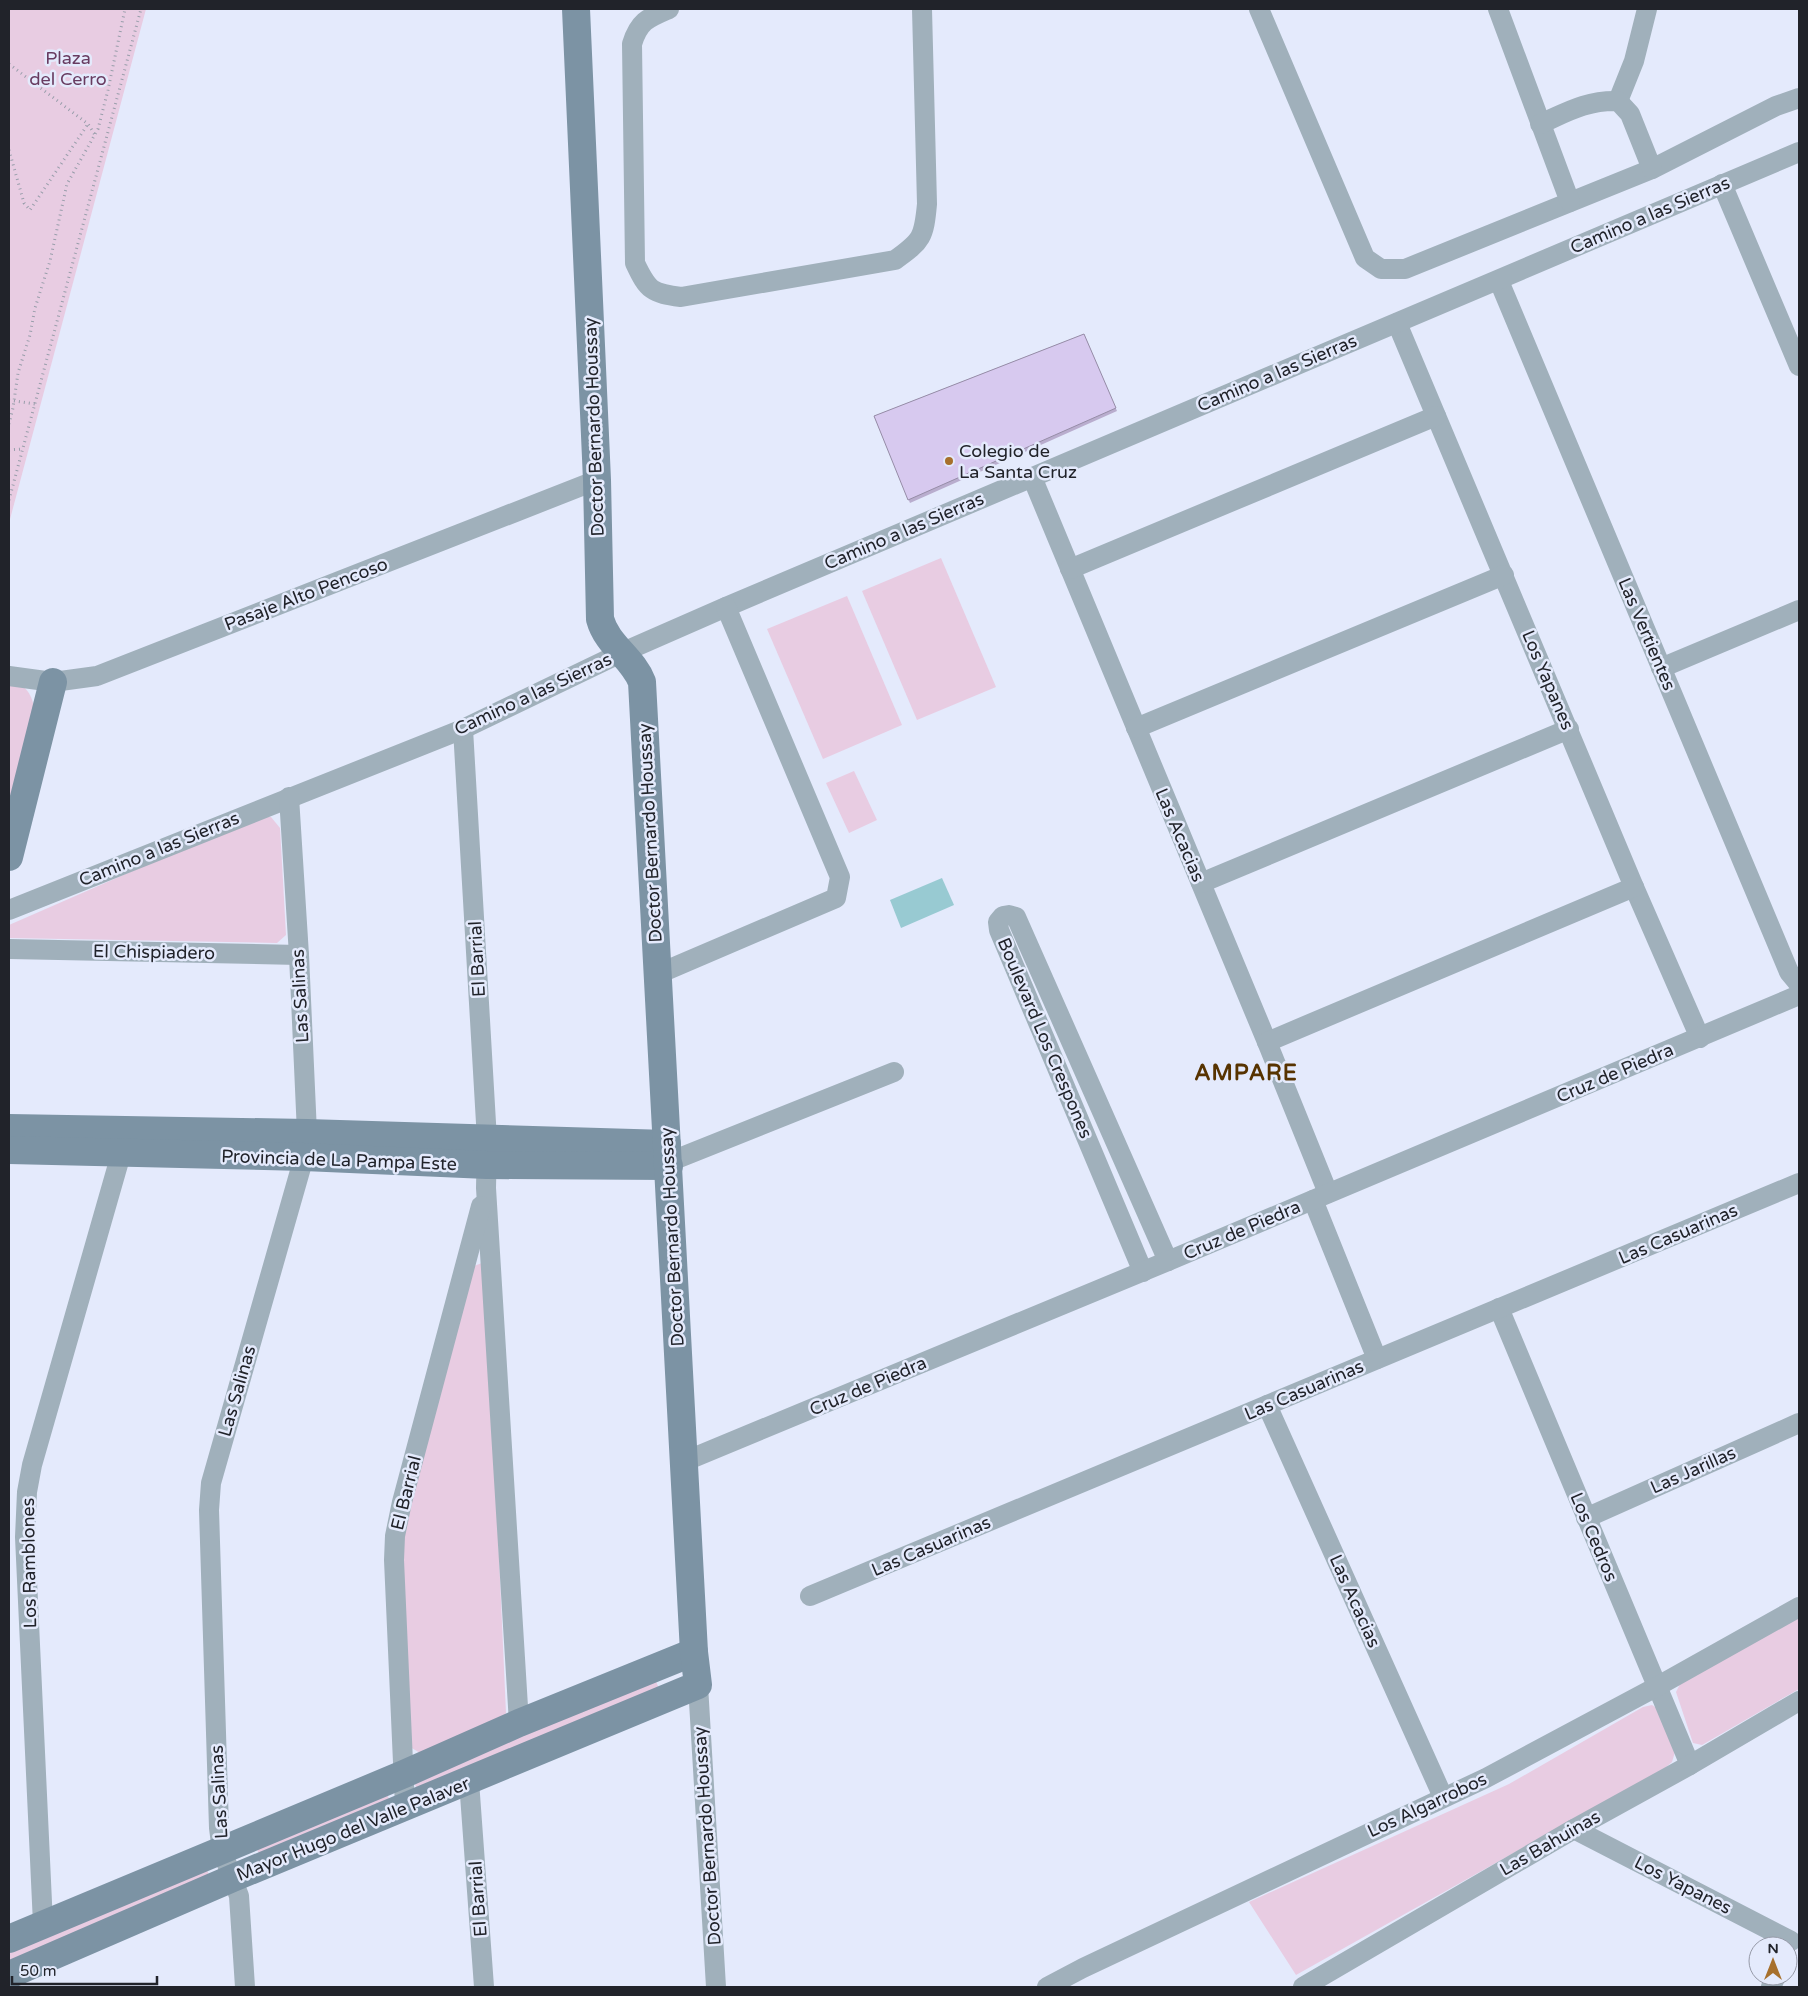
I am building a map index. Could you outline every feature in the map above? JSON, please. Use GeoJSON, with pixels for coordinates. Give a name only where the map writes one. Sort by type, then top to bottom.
{"type":"FeatureCollection","features":[{"type":"Feature","properties":{"kind":"street","name":"Doctor Bernardo Houssay"},"geometry":{"type":"LineString","coordinates":[[576,9],[597,480],[600,619],[603,630],[620,653],[637,669],[642,682],[683,1462],[716,1987]]}},
{"type":"Feature","properties":{"kind":"street"},"geometry":{"type":"LineString","coordinates":[[669,9],[647,18],[636,29],[632,44],[635,263],[644,282],[658,294],[681,297],[895,260],[914,247],[925,229],[927,204],[922,9]]}},
{"type":"Feature","properties":{"kind":"street"},"geometry":{"type":"LineString","coordinates":[[1259,9],[1364,258],[1381,269],[1404,269],[1652,169],[1776,106],[1799,98]]}},
{"type":"Feature","properties":{"kind":"street"},"geometry":{"type":"LineString","coordinates":[[1498,9],[1570,202]]}},
{"type":"Feature","properties":{"kind":"street"},"geometry":{"type":"LineString","coordinates":[[1618,101],[1634,61],[1647,9]]}},
{"type":"Feature","properties":{"kind":"street"},"geometry":{"type":"LineString","coordinates":[[1540,124],[1593,102],[1600,100],[1618,101],[1630,114],[1652,169]]}},
{"type":"Feature","properties":{"kind":"street","name":"Camino a las Sierras"},"geometry":{"type":"LineString","coordinates":[[9,910],[463,729],[620,653],[726,607],[1499,281],[1799,152]]}},
{"type":"Feature","properties":{"kind":"street"},"geometry":{"type":"LineString","coordinates":[[1722,184],[1799,366]]}},
{"type":"Feature","properties":{"kind":"street","name":"Las Vertientes"},"geometry":{"type":"LineString","coordinates":[[1499,281],[1788,972],[1799,984]]}},
{"type":"Feature","properties":{"kind":"street","name":"Los Yapanes"},"geometry":{"type":"LineString","coordinates":[[1397,323],[1634,887],[1700,1038]]}},
{"type":"Feature","properties":{"kind":"street"},"geometry":{"type":"LineString","coordinates":[[1070,569],[1436,416]]}},
{"type":"Feature","properties":{"kind":"street","name":"Las Acacias"},"geometry":{"type":"LineString","coordinates":[[1032,477],[1267,1042],[1377,1359]]}},
{"type":"Feature","properties":{"kind":"street","name":"Pasaje Alto Pencoso"},"geometry":{"type":"LineString","coordinates":[[9,676],[53,682],[97,676],[597,480]]}},
{"type":"Feature","properties":{"kind":"street"},"geometry":{"type":"LineString","coordinates":[[1136,728],[1504,575]]}},
{"type":"Feature","properties":{"kind":"street"},"geometry":{"type":"LineString","coordinates":[[658,974],[836,898],[840,877],[726,607]]}},
{"type":"Feature","properties":{"kind":"street"},"geometry":{"type":"LineString","coordinates":[[1661,668],[1799,610]]}},
{"type":"Feature","properties":{"kind":"street"},"geometry":{"type":"LineString","coordinates":[[9,857],[53,682]]}},
{"type":"Feature","properties":{"kind":"street","name":"El Barrial"},"geometry":{"type":"LineString","coordinates":[[463,729],[518,1723]]}},
{"type":"Feature","properties":{"kind":"street"},"geometry":{"type":"LineString","coordinates":[[1201,883],[1569,729]]}},
{"type":"Feature","properties":{"kind":"street","name":"Las Salinas"},"geometry":{"type":"LineString","coordinates":[[245,1987],[239,1896],[222,1851],[219,1818],[209,1510],[211,1483],[305,1145],[299,955],[289,797]]}},
{"type":"Feature","properties":{"kind":"street"},"geometry":{"type":"LineString","coordinates":[[1267,1042],[1634,887]]}},
{"type":"Feature","properties":{"kind":"street","name":"Boulevard Los Crespones"},"geometry":{"type":"LineString","coordinates":[[1143,1272],[999,930],[998,922],[1003,916],[1016,917],[1168,1261]]}},
{"type":"Feature","properties":{"kind":"street","name":"El Chispiadero"},"geometry":{"type":"LineString","coordinates":[[9,949],[299,955]]}},
{"type":"Feature","properties":{"kind":"street","name":"Cruz de Piedra"},"geometry":{"type":"LineString","coordinates":[[683,1462],[1143,1272],[1799,995]]}},
{"type":"Feature","properties":{"kind":"street","name":"Provincia de La Pampa Este"},"geometry":{"type":"LineString","coordinates":[[9,1128],[305,1145],[487,1164],[668,1157],[894,1072]]}},
{"type":"Feature","properties":{"kind":"street","name":"Provincia de La Pampa Este"},"geometry":{"type":"LineString","coordinates":[[9,1150],[121,1154],[305,1145]]}},
{"type":"Feature","properties":{"kind":"street","name":"Los Ramblones"},"geometry":{"type":"LineString","coordinates":[[43,1924],[25,1537],[27,1492],[32,1465],[121,1154]]}},
{"type":"Feature","properties":{"kind":"street","name":"El Barrial"},"geometry":{"type":"LineString","coordinates":[[406,1807],[394,1570],[395,1536],[487,1164]]}},
{"type":"Feature","properties":{"kind":"street","name":"Las Casuarinas"},"geometry":{"type":"LineString","coordinates":[[810,1596],[1799,1184]]}},
{"type":"Feature","properties":{"kind":"street","name":"Los Cedros"},"geometry":{"type":"LineString","coordinates":[[1499,1308],[1690,1765]]}},
{"type":"Feature","properties":{"kind":"street","name":"Las Acacias"},"geometry":{"type":"LineString","coordinates":[[1267,1405],[1443,1797]]}},
{"type":"Feature","properties":{"kind":"street","name":"Las Jarillas"},"geometry":{"type":"LineString","coordinates":[[1586,1518],[1799,1422]]}},
{"type":"Feature","properties":{"kind":"street","name":"Los Algarrobos"},"geometry":{"type":"LineString","coordinates":[[1046,1987],[1486,1778],[1658,1686],[1799,1607]]}},
{"type":"Feature","properties":{"kind":"street","name":"Mayor Hugo del Valle Palaver"},"geometry":{"type":"LineString","coordinates":[[9,1939],[404,1774],[518,1723],[696,1669]]}},
{"type":"Feature","properties":{"kind":"street","name":"Mayor Hugo del Valle Palaver"},"geometry":{"type":"LineString","coordinates":[[19,1977],[233,1878],[469,1780],[696,1669]]}},
{"type":"Feature","properties":{"kind":"street","name":"Las Bahuinas"},"geometry":{"type":"LineString","coordinates":[[1314,1985],[1574,1829],[1690,1765],[1799,1701]]}},
{"type":"Feature","properties":{"kind":"street","name":"El Barrial"},"geometry":{"type":"LineString","coordinates":[[469,1780],[484,1987]]}},
{"type":"Feature","properties":{"kind":"street","name":"Los Yapanes"},"geometry":{"type":"LineString","coordinates":[[1574,1829],[1789,1936]]}},
{"type":"Feature","properties":{"kind":"path"},"geometry":{"type":"LineString","coordinates":[[9,424],[18,372],[50,261],[67,184],[98,129],[125,9]]}},
{"type":"Feature","properties":{"kind":"path"},"geometry":{"type":"LineString","coordinates":[[9,500],[141,9]]}},
{"type":"Feature","properties":{"kind":"path"},"geometry":{"type":"LineString","coordinates":[[9,64],[88,124],[95,135]]}},
{"type":"Feature","properties":{"kind":"path"},"geometry":{"type":"LineString","coordinates":[[9,150],[24,203],[30,210],[88,124]]}},
{"type":"Feature","properties":{"kind":"path"},"geometry":{"type":"LineString","coordinates":[[9,400],[35,404]]}},
{"type":"Feature","properties":{"kind":"path"},"geometry":{"type":"LineString","coordinates":[[9,450],[22,449]]}},
{"type":"Feature","properties":{"kind":"green space","name":"Plaza del Cerro"},"geometry":{"type":"Polygon","coordinates":[[[9,9],[146,9],[9,523],[9,9]]]}},
{"type":"Feature","properties":{"kind":"green space"},"geometry":{"type":"Polygon","coordinates":[[[941,558],[996,687],[917,720],[862,591],[941,558]]]}},
{"type":"Feature","properties":{"kind":"green space"},"geometry":{"type":"Polygon","coordinates":[[[847,596],[902,725],[823,759],[767,629],[847,596]]]}},
{"type":"Feature","properties":{"kind":"green space"},"geometry":{"type":"Polygon","coordinates":[[[9,683],[15,683],[23,687],[29,693],[34,707],[9,801],[9,683]]]}},
{"type":"Feature","properties":{"kind":"green space"},"geometry":{"type":"Polygon","coordinates":[[[854,771],[877,820],[849,833],[826,783],[854,771]]]}},
{"type":"Feature","properties":{"kind":"green space"},"geometry":{"type":"Polygon","coordinates":[[[256,817],[271,817],[280,828],[286,935],[277,943],[9,938],[9,925],[256,817]]]}},
{"type":"Feature","properties":{"kind":"green space"},"geometry":{"type":"Polygon","coordinates":[[[482,1263],[486,1267],[506,1713],[499,1723],[422,1754],[410,1747],[402,1545],[405,1522],[474,1266],[482,1263]]]}},
{"type":"Feature","properties":{"kind":"green space"},"geometry":{"type":"Polygon","coordinates":[[[1799,1613],[1799,1689],[1702,1745],[1693,1743],[1676,1692],[1681,1682],[1799,1613]]]}},
{"type":"Feature","properties":{"kind":"green space"},"geometry":{"type":"Polygon","coordinates":[[[655,1679],[660,1691],[418,1793],[414,1781],[655,1679]]]}},
{"type":"Feature","properties":{"kind":"green space"},"geometry":{"type":"Polygon","coordinates":[[[1652,1705],[1658,1709],[1675,1752],[1672,1762],[1665,1768],[1296,1975],[1249,1902],[1509,1784],[1643,1707],[1652,1705]]]}},
{"type":"Feature","properties":{"kind":"green space"},"geometry":{"type":"Polygon","coordinates":[[[386,1792],[391,1803],[261,1858],[256,1847],[386,1792]]]}},
{"type":"Feature","properties":{"kind":"green space"},"geometry":{"type":"Polygon","coordinates":[[[206,1868],[211,1879],[9,1964],[9,1950],[206,1868]]]}},
{"type":"Feature","properties":{"kind":"shaded area"},"geometry":{"type":"Polygon","coordinates":[[[942,878],[954,905],[901,928],[890,900],[942,878]]]}},
{"type":"Feature","properties":{"kind":"building","name":"Colegio de La Santa Cruz"},"geometry":{"type":"Polygon","coordinates":[[[1084,334],[1116,408],[908,500],[874,416],[1084,334]]]}},
{"type":"Feature","properties":{"kind":"place","name":"Colegio de La Santa Cruz"},"geometry":{"type":"Point","coordinates":[949,461]}},
{"type":"Feature","properties":{"kind":"district","name":"AMPARE"},"geometry":{"type":"Point","coordinates":[1246,1073]}}]}
